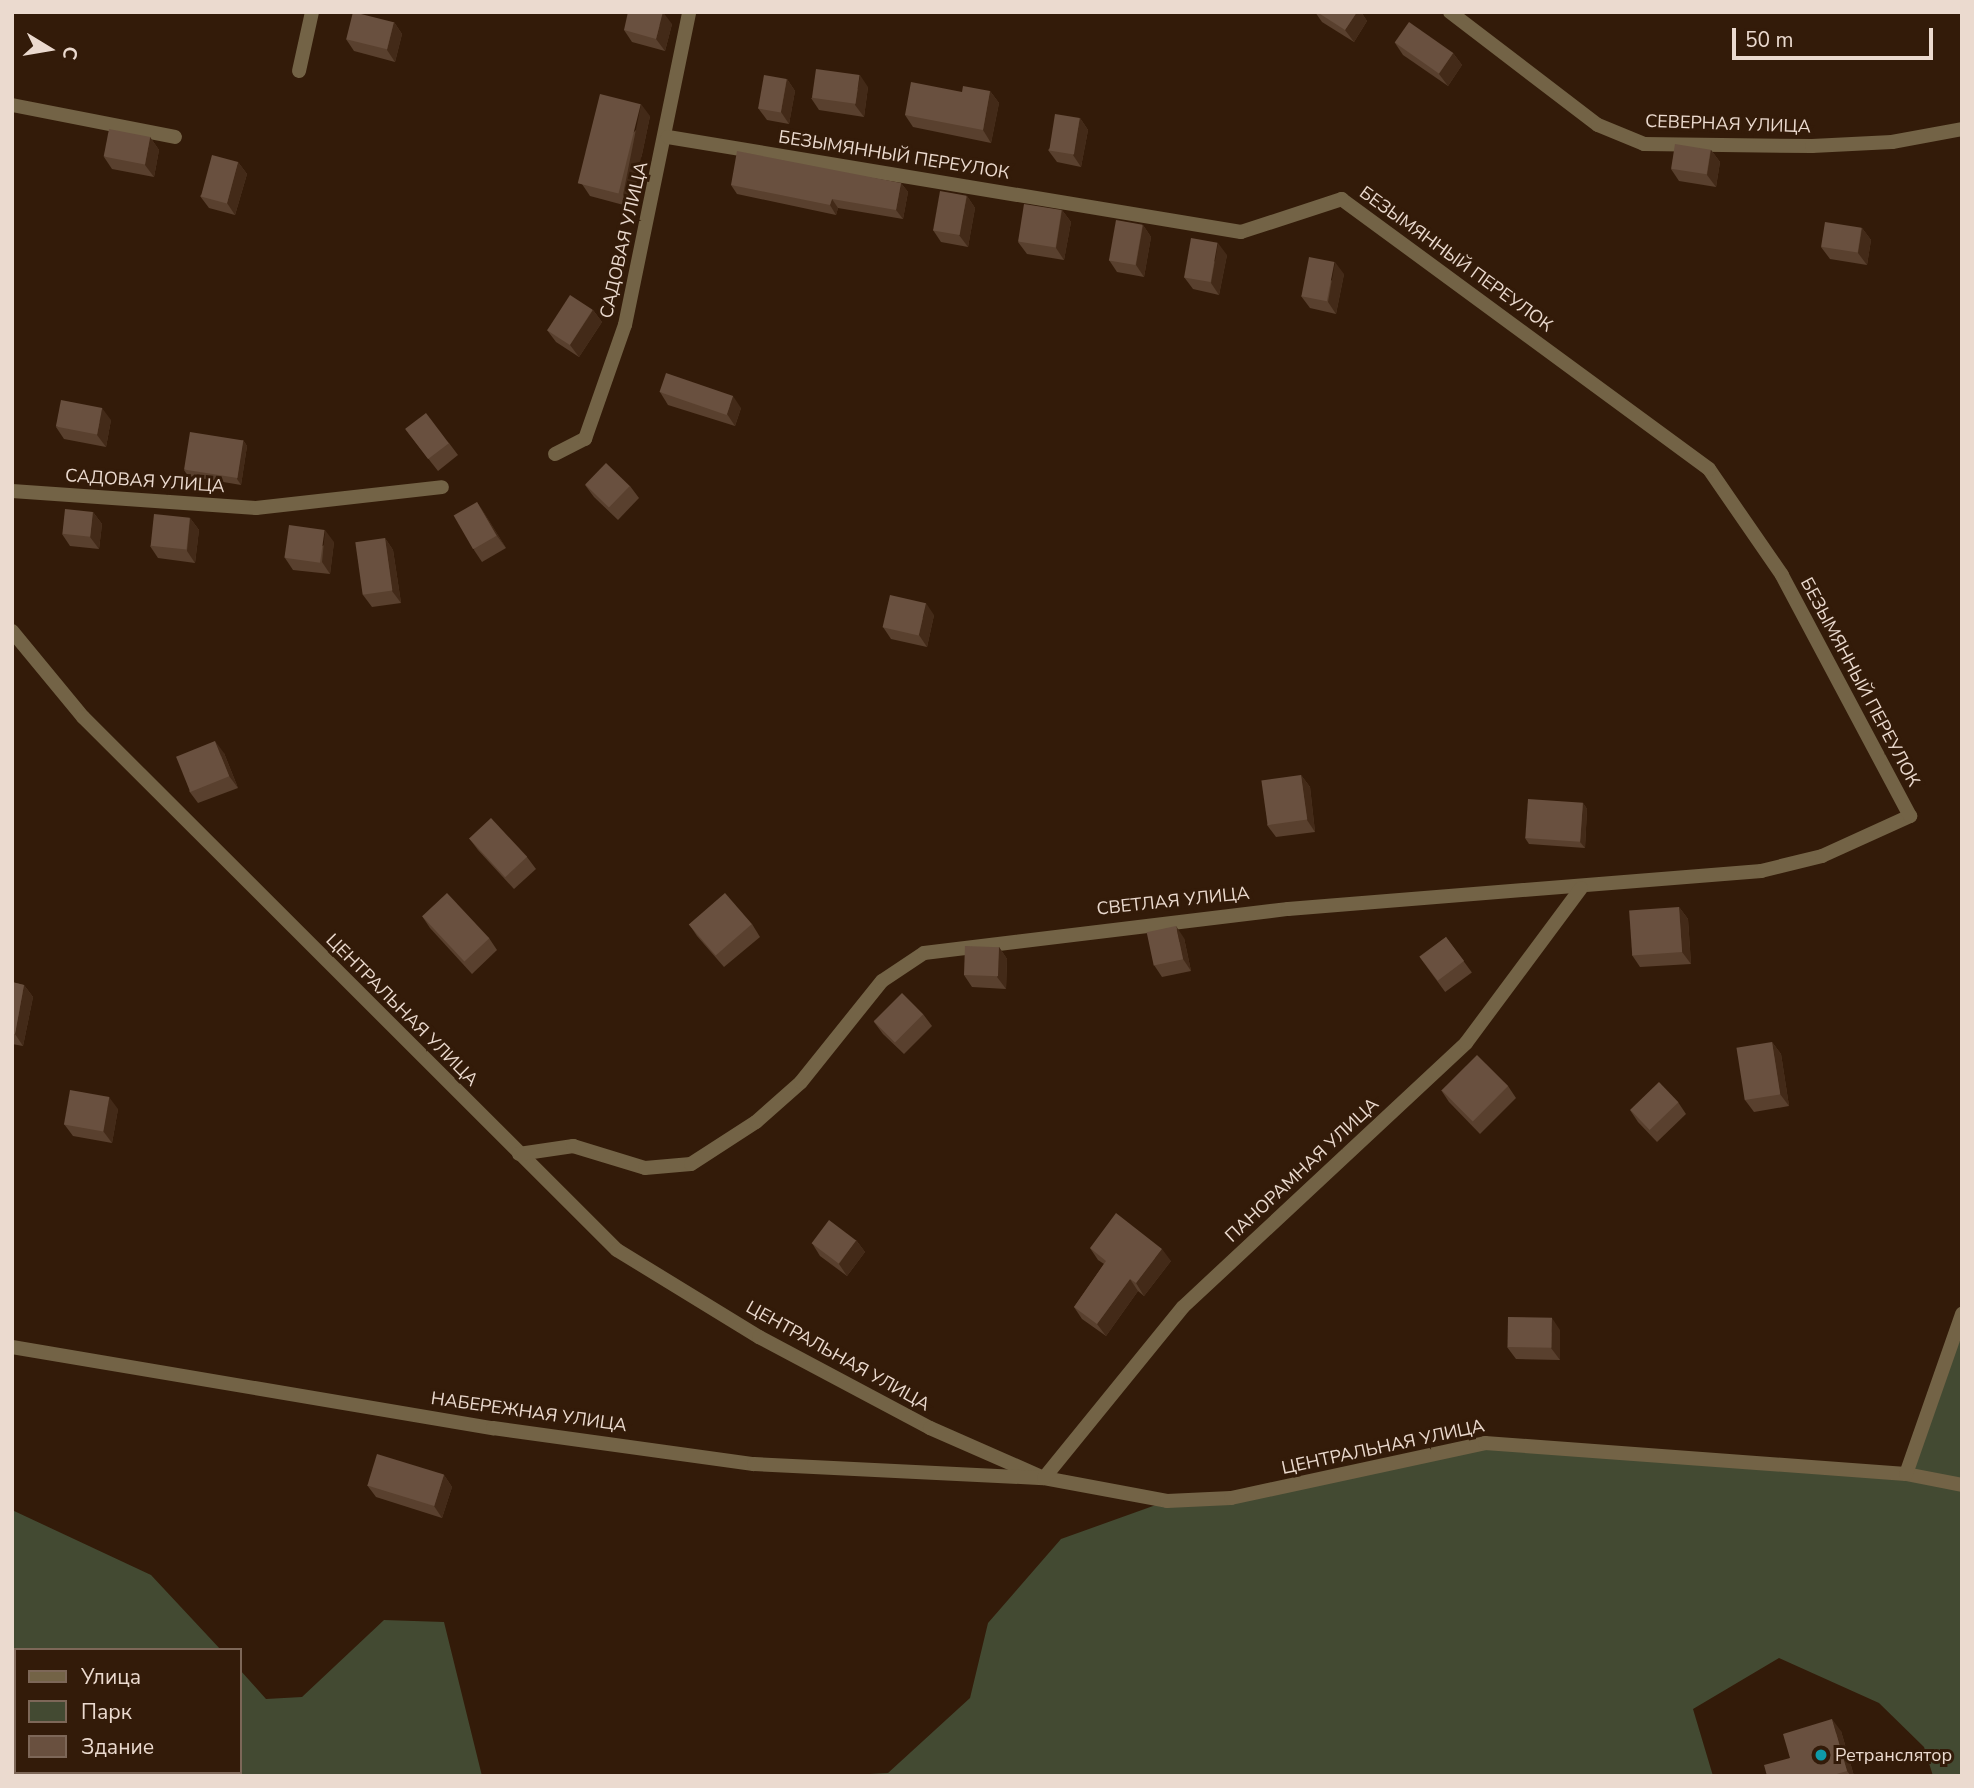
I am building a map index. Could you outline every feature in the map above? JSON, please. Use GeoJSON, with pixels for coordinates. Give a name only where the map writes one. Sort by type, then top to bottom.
{"type":"FeatureCollection","features":[{"type":"Feature","properties":{"kind":"street"},"geometry":{"type":"LineString","coordinates":[[299,71],[312,12]]}},
{"type":"Feature","properties":{"kind":"street","name":"САДОВАЯ УЛИЦА"},"geometry":{"type":"LineString","coordinates":[[555,454],[585,439],[625,325],[668,137],[689,12]]}},
{"type":"Feature","properties":{"kind":"street","name":"СЕВЕРНАЯ УЛИЦА"},"geometry":{"type":"LineString","coordinates":[[1450,12],[1598,125],[1644,144],[1812,146],[1892,142],[1962,129]]}},
{"type":"Feature","properties":{"kind":"street"},"geometry":{"type":"LineString","coordinates":[[12,105],[175,136]]}},
{"type":"Feature","properties":{"kind":"street","name":"БЕЗЫМЯННЫЙ ПЕРЕУЛОК"},"geometry":{"type":"LineString","coordinates":[[668,137],[1241,232],[1342,199],[1709,469],[1782,575],[1910,816]]}},
{"type":"Feature","properties":{"kind":"street","name":"САДОВАЯ УЛИЦА"},"geometry":{"type":"LineString","coordinates":[[12,491],[256,508],[443,487]]}},
{"type":"Feature","properties":{"kind":"street","name":"ЦЕНТРАЛЬНАЯ УЛИЦА"},"geometry":{"type":"LineString","coordinates":[[12,631],[83,718],[617,1250],[759,1337],[930,1428],[1044,1478],[1167,1501],[1231,1498],[1485,1443],[1906,1474],[1962,1485]]}},
{"type":"Feature","properties":{"kind":"street","name":"СВЕТЛАЯ УЛИЦА"},"geometry":{"type":"LineString","coordinates":[[519,1154],[573,1146],[645,1168],[691,1164],[756,1122],[801,1082],[882,981],[924,953],[979,941],[1288,909],[1581,888],[1761,871],[1822,856],[1910,816]]}},
{"type":"Feature","properties":{"kind":"street","name":"ПАНОРАМНАЯ УЛИЦА"},"geometry":{"type":"LineString","coordinates":[[1044,1478],[1183,1307],[1466,1043],[1581,888]]}},
{"type":"Feature","properties":{"kind":"street"},"geometry":{"type":"LineString","coordinates":[[1906,1474],[1962,1314]]}},
{"type":"Feature","properties":{"kind":"street","name":"НАБЕРЕЖНАЯ УЛИЦА"},"geometry":{"type":"LineString","coordinates":[[12,1347],[493,1428],[754,1464],[1044,1478]]}},
{"type":"Feature","properties":{"kind":"green space"},"geometry":{"type":"Polygon","coordinates":[[[1962,1335],[1962,1776],[1933,1776],[1924,1747],[1879,1703],[1779,1658],[1693,1709],[1713,1776],[833,1776],[888,1773],[970,1698],[988,1623],[1061,1539],[1167,1501],[1231,1498],[1485,1443],[1905,1474],[1962,1335]]]}},
{"type":"Feature","properties":{"kind":"green space"},"geometry":{"type":"Polygon","coordinates":[[[12,1510],[151,1575],[219,1648],[14,1648],[14,1774],[242,1774],[242,1672],[266,1699],[302,1697],[384,1620],[444,1622],[482,1776],[12,1776],[12,1510]]]}},
{"type":"Feature","properties":{"kind":"building"},"geometry":{"type":"Polygon","coordinates":[[[353,12],[394,22],[387,49],[346,39],[353,12]]]}},
{"type":"Feature","properties":{"kind":"building"},"geometry":{"type":"Polygon","coordinates":[[[628,12],[663,12],[656,39],[624,30],[628,12]]]}},
{"type":"Feature","properties":{"kind":"building"},"geometry":{"type":"Polygon","coordinates":[[[1317,12],[1357,12],[1345,30],[1317,12]]]}},
{"type":"Feature","properties":{"kind":"building"},"geometry":{"type":"Polygon","coordinates":[[[1409,22],[1453,53],[1439,73],[1395,42],[1409,22]]]}},
{"type":"Feature","properties":{"kind":"building"},"geometry":{"type":"Polygon","coordinates":[[[816,69],[860,75],[856,104],[812,98],[816,69]]]}},
{"type":"Feature","properties":{"kind":"building"},"geometry":{"type":"Polygon","coordinates":[[[764,75],[787,79],[781,112],[758,108],[764,75]]]}},
{"type":"Feature","properties":{"kind":"building"},"geometry":{"type":"Polygon","coordinates":[[[911,82],[962,92],[963,86],[990,91],[983,130],[905,115],[911,82]]]}},
{"type":"Feature","properties":{"kind":"building"},"geometry":{"type":"Polygon","coordinates":[[[600,94],[641,104],[618,193],[578,183],[600,94]]]}},
{"type":"Feature","properties":{"kind":"building"},"geometry":{"type":"Polygon","coordinates":[[[1055,114],[1080,118],[1074,154],[1049,151],[1055,114]]]}},
{"type":"Feature","properties":{"kind":"building"},"geometry":{"type":"Polygon","coordinates":[[[109,129],[150,137],[145,164],[104,156],[109,129]]]}},
{"type":"Feature","properties":{"kind":"building"},"geometry":{"type":"Polygon","coordinates":[[[1675,144],[1711,150],[1707,174],[1671,169],[1675,144]]]}},
{"type":"Feature","properties":{"kind":"building"},"geometry":{"type":"Polygon","coordinates":[[[737,151],[901,183],[896,210],[832,199],[830,205],[731,185],[737,151]]]}},
{"type":"Feature","properties":{"kind":"building"},"geometry":{"type":"Polygon","coordinates":[[[212,155],[238,162],[227,204],[201,197],[212,155]]]}},
{"type":"Feature","properties":{"kind":"building"},"geometry":{"type":"Polygon","coordinates":[[[940,191],[967,196],[960,235],[933,230],[940,191]]]}},
{"type":"Feature","properties":{"kind":"building"},"geometry":{"type":"Polygon","coordinates":[[[1024,204],[1062,210],[1056,247],[1018,242],[1024,204]]]}},
{"type":"Feature","properties":{"kind":"building"},"geometry":{"type":"Polygon","coordinates":[[[1116,220],[1143,225],[1135,265],[1109,260],[1116,220]]]}},
{"type":"Feature","properties":{"kind":"building"},"geometry":{"type":"Polygon","coordinates":[[[1825,222],[1862,228],[1858,252],[1821,247],[1825,222]]]}},
{"type":"Feature","properties":{"kind":"building"},"geometry":{"type":"Polygon","coordinates":[[[1191,238],[1218,243],[1211,282],[1184,277],[1191,238]]]}},
{"type":"Feature","properties":{"kind":"building"},"geometry":{"type":"Polygon","coordinates":[[[1309,257],[1335,262],[1327,301],[1301,296],[1309,257]]]}},
{"type":"Feature","properties":{"kind":"building"},"geometry":{"type":"Polygon","coordinates":[[[570,295],[593,310],[570,345],[547,330],[570,295]]]}},
{"type":"Feature","properties":{"kind":"building"},"geometry":{"type":"Polygon","coordinates":[[[666,373],[733,396],[727,415],[659,392],[666,373]]]}},
{"type":"Feature","properties":{"kind":"building"},"geometry":{"type":"Polygon","coordinates":[[[61,400],[102,408],[97,435],[56,427],[61,400]]]}},
{"type":"Feature","properties":{"kind":"building"},"geometry":{"type":"Polygon","coordinates":[[[426,413],[449,443],[428,459],[405,429],[426,413]]]}},
{"type":"Feature","properties":{"kind":"building"},"geometry":{"type":"Polygon","coordinates":[[[190,432],[243,440],[237,478],[184,470],[190,432]]]}},
{"type":"Feature","properties":{"kind":"building"},"geometry":{"type":"Polygon","coordinates":[[[606,463],[630,486],[609,508],[585,485],[606,463]]]}},
{"type":"Feature","properties":{"kind":"building"},"geometry":{"type":"Polygon","coordinates":[[[477,502],[496,536],[473,549],[454,516],[477,502]]]}},
{"type":"Feature","properties":{"kind":"building"},"geometry":{"type":"Polygon","coordinates":[[[65,509],[93,512],[90,537],[62,534],[65,509]]]}},
{"type":"Feature","properties":{"kind":"building"},"geometry":{"type":"Polygon","coordinates":[[[154,514],[190,518],[186,550],[151,546],[154,514]]]}},
{"type":"Feature","properties":{"kind":"building"},"geometry":{"type":"Polygon","coordinates":[[[289,525],[325,530],[320,563],[284,558],[289,525]]]}},
{"type":"Feature","properties":{"kind":"building"},"geometry":{"type":"Polygon","coordinates":[[[385,538],[392,590],[363,595],[355,542],[385,538]]]}},
{"type":"Feature","properties":{"kind":"building"},"geometry":{"type":"Polygon","coordinates":[[[890,595],[926,603],[919,635],[883,627],[890,595]]]}},
{"type":"Feature","properties":{"kind":"building"},"geometry":{"type":"Polygon","coordinates":[[[215,741],[229,776],[190,792],[176,757],[215,741]]]}},
{"type":"Feature","properties":{"kind":"building"},"geometry":{"type":"Polygon","coordinates":[[[1301,775],[1307,820],[1268,825],[1261,781],[1301,775]]]}},
{"type":"Feature","properties":{"kind":"building"},"geometry":{"type":"Polygon","coordinates":[[[1528,799],[1583,803],[1580,842],[1525,838],[1528,799]]]}},
{"type":"Feature","properties":{"kind":"building"},"geometry":{"type":"Polygon","coordinates":[[[491,818],[527,857],[505,877],[469,838],[491,818]]]}},
{"type":"Feature","properties":{"kind":"building"},"geometry":{"type":"Polygon","coordinates":[[[447,893],[489,938],[464,962],[422,916],[447,893]]]}},
{"type":"Feature","properties":{"kind":"building"},"geometry":{"type":"Polygon","coordinates":[[[725,893],[752,924],[716,955],[689,924],[725,893]]]}},
{"type":"Feature","properties":{"kind":"building"},"geometry":{"type":"Polygon","coordinates":[[[1679,907],[1682,952],[1632,955],[1629,910],[1679,907]]]}},
{"type":"Feature","properties":{"kind":"building"},"geometry":{"type":"Polygon","coordinates":[[[1176,926],[1183,959],[1154,965],[1147,932],[1176,926]]]}},
{"type":"Feature","properties":{"kind":"building"},"geometry":{"type":"Polygon","coordinates":[[[1446,937],[1464,961],[1438,981],[1420,957],[1446,937]]]}},
{"type":"Feature","properties":{"kind":"building"},"geometry":{"type":"Polygon","coordinates":[[[965,946],[999,947],[998,976],[964,975],[965,946]]]}},
{"type":"Feature","properties":{"kind":"building"},"geometry":{"type":"Polygon","coordinates":[[[12,982],[24,985],[15,1034],[12,1034],[12,982]]]}},
{"type":"Feature","properties":{"kind":"building"},"geometry":{"type":"Polygon","coordinates":[[[902,993],[923,1014],[895,1042],[874,1021],[902,993]]]}},
{"type":"Feature","properties":{"kind":"building"},"geometry":{"type":"Polygon","coordinates":[[[1772,1042],[1780,1094],[1745,1100],[1736,1048],[1772,1042]]]}},
{"type":"Feature","properties":{"kind":"building"},"geometry":{"type":"Polygon","coordinates":[[[1477,1055],[1508,1086],[1473,1121],[1442,1090],[1477,1055]]]}},
{"type":"Feature","properties":{"kind":"building"},"geometry":{"type":"Polygon","coordinates":[[[1659,1082],[1678,1102],[1650,1130],[1630,1110],[1659,1082]]]}},
{"type":"Feature","properties":{"kind":"building"},"geometry":{"type":"Polygon","coordinates":[[[70,1090],[109,1097],[103,1131],[64,1124],[70,1090]]]}},
{"type":"Feature","properties":{"kind":"building"},"geometry":{"type":"Polygon","coordinates":[[[1116,1213],[1162,1249],[1136,1283],[1130,1279],[1097,1324],[1074,1307],[1106,1261],[1090,1248],[1116,1213]]]}},
{"type":"Feature","properties":{"kind":"building"},"geometry":{"type":"Polygon","coordinates":[[[829,1220],[856,1240],[839,1264],[812,1243],[829,1220]]]}},
{"type":"Feature","properties":{"kind":"building"},"geometry":{"type":"Polygon","coordinates":[[[1508,1317],[1552,1318],[1551,1348],[1507,1347],[1508,1317]]]}},
{"type":"Feature","properties":{"kind":"building"},"geometry":{"type":"Polygon","coordinates":[[[377,1454],[444,1474],[434,1506],[367,1486],[377,1454]]]}},
{"type":"Feature","properties":{"kind":"building","name":"Ретранслятор"},"geometry":{"type":"Polygon","coordinates":[[[1832,1719],[1847,1771],[1830,1776],[1767,1776],[1764,1765],[1790,1758],[1783,1734],[1832,1719]]]}},
{"type":"Feature","properties":{"kind":"place","name":"Ретранслятор"},"geometry":{"type":"Point","coordinates":[1821,1755]}}]}
